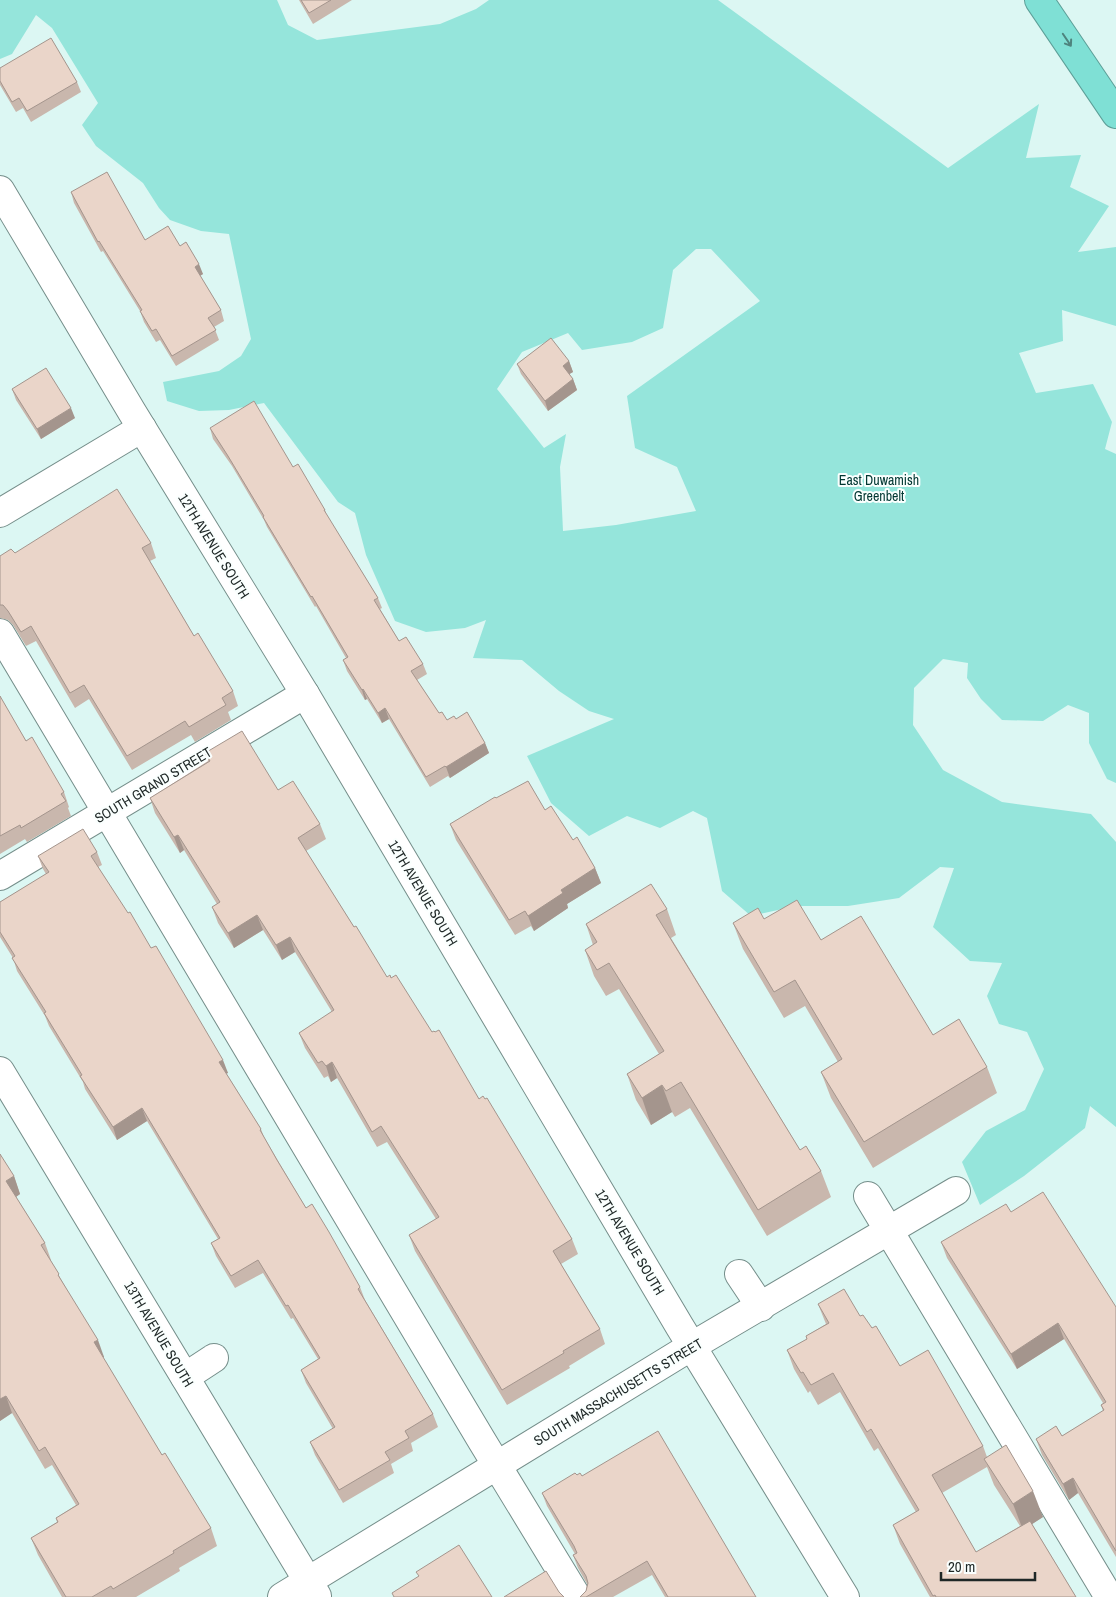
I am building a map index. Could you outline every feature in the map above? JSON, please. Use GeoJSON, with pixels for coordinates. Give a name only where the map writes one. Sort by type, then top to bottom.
{"type":"FeatureCollection","features":[{"type":"Feature","properties":{"kind":"highway"},"geometry":{"type":"LineString","coordinates":[[1039,0],[1116,114]]}},
{"type":"Feature","properties":{"kind":"street","name":"12TH AVENUE SOUTH"},"geometry":{"type":"LineString","coordinates":[[0,190],[142,428],[305,694],[692,1346],[845,1597]]}},
{"type":"Feature","properties":{"kind":"street"},"geometry":{"type":"LineString","coordinates":[[0,513],[142,428]]}},
{"type":"Feature","properties":{"kind":"street"},"geometry":{"type":"LineString","coordinates":[[0,633],[577,1597]]}},
{"type":"Feature","properties":{"kind":"street","name":"SOUTH GRAND STREET"},"geometry":{"type":"LineString","coordinates":[[0,876],[305,694]]}},
{"type":"Feature","properties":{"kind":"street","name":"13TH AVENUE SOUTH"},"geometry":{"type":"LineString","coordinates":[[0,1071],[313,1589]]}},
{"type":"Feature","properties":{"kind":"street","name":"SOUTH MASSACHUSETTS STREET"},"geometry":{"type":"LineString","coordinates":[[282,1597],[313,1589],[497,1466],[692,1346],[956,1191]]}},
{"type":"Feature","properties":{"kind":"street"},"geometry":{"type":"LineString","coordinates":[[868,1196],[1110,1597]]}},
{"type":"Feature","properties":{"kind":"street"},"geometry":{"type":"LineString","coordinates":[[739,1274],[761,1307]]}},
{"type":"Feature","properties":{"kind":"street"},"geometry":{"type":"LineString","coordinates":[[185,1377],[214,1358]]}},
{"type":"Feature","properties":{"kind":"green space","name":"East Duwamish Greenbelt"},"geometry":{"type":"Polygon","coordinates":[[[0,0],[277,0],[288,25],[317,40],[440,24],[476,9],[489,0],[718,0],[948,168],[1039,104],[1026,158],[1081,155],[1070,187],[1109,206],[1078,252],[1116,247],[1116,326],[1062,310],[1063,341],[1019,353],[1036,393],[1093,384],[1112,422],[1105,449],[1116,454],[1116,783],[1107,779],[1089,743],[1089,713],[1068,705],[1043,721],[1002,720],[981,699],[967,678],[968,663],[943,659],[914,688],[913,725],[943,770],[1002,802],[1091,814],[1116,842],[1116,1127],[1090,1106],[1085,1128],[1024,1176],[980,1205],[962,1162],[986,1131],[1025,1110],[1044,1069],[1027,1032],[999,1024],[987,996],[1002,963],[970,961],[933,927],[954,868],[940,867],[899,898],[848,906],[796,906],[751,916],[722,891],[707,818],[693,811],[660,828],[627,816],[589,836],[551,803],[527,756],[614,719],[589,711],[559,691],[522,660],[473,658],[486,620],[465,628],[426,632],[395,621],[366,555],[355,513],[338,502],[264,403],[229,410],[199,411],[167,401],[163,382],[219,371],[241,356],[251,339],[229,234],[201,231],[170,220],[159,208],[143,183],[96,146],[82,125],[98,103],[52,28],[36,15],[12,54],[0,59],[0,0]],[[696,249],[673,270],[663,328],[632,342],[582,350],[568,333],[522,352],[497,389],[544,448],[566,434],[560,467],[563,531],[616,525],[696,511],[677,467],[635,448],[627,396],[760,301],[711,249],[696,249]]]}},
{"type":"Feature","properties":{"kind":"building"},"geometry":{"type":"Polygon","coordinates":[[[301,0],[331,0],[309,13],[301,0]]]}},
{"type":"Feature","properties":{"kind":"building"},"geometry":{"type":"Polygon","coordinates":[[[51,38],[77,82],[27,111],[19,98],[12,102],[0,81],[0,68],[51,38]]]}},
{"type":"Feature","properties":{"kind":"building"},"geometry":{"type":"Polygon","coordinates":[[[107,172],[145,240],[168,226],[180,246],[186,242],[199,264],[195,267],[221,310],[208,318],[216,330],[172,356],[156,329],[152,331],[140,311],[142,310],[98,242],[71,192],[107,172]]]}},
{"type":"Feature","properties":{"kind":"building"},"geometry":{"type":"Polygon","coordinates":[[[551,338],[569,361],[563,366],[573,379],[545,401],[517,364],[551,338]]]}},
{"type":"Feature","properties":{"kind":"building"},"geometry":{"type":"Polygon","coordinates":[[[46,368],[71,408],[37,429],[12,389],[46,368]]]}},
{"type":"Feature","properties":{"kind":"building"},"geometry":{"type":"Polygon","coordinates":[[[254,401],[293,467],[298,464],[378,598],[374,600],[399,641],[406,637],[423,664],[411,671],[439,713],[442,712],[447,720],[454,716],[456,719],[467,712],[485,743],[426,777],[385,708],[378,713],[343,660],[348,657],[210,428],[254,401]]]}},
{"type":"Feature","properties":{"kind":"building"},"geometry":{"type":"Polygon","coordinates":[[[117,489],[151,543],[142,548],[194,636],[198,633],[233,691],[222,698],[226,705],[189,727],[185,721],[127,756],[84,685],[70,693],[31,626],[21,632],[8,611],[3,605],[0,605],[0,556],[11,549],[15,553],[117,489]]]}},
{"type":"Feature","properties":{"kind":"building"},"geometry":{"type":"Polygon","coordinates":[[[0,696],[26,741],[32,737],[64,792],[61,794],[66,801],[21,828],[20,825],[0,836],[0,696]]]}},
{"type":"Feature","properties":{"kind":"building"},"geometry":{"type":"Polygon","coordinates":[[[242,731],[278,790],[293,781],[320,824],[298,838],[387,977],[390,975],[391,978],[396,975],[432,1032],[439,1030],[479,1099],[483,1096],[485,1099],[487,1098],[572,1239],[553,1251],[600,1329],[502,1390],[409,1235],[439,1217],[381,1126],[372,1132],[332,1062],[326,1066],[322,1061],[318,1063],[299,1033],[334,1010],[290,937],[276,945],[257,915],[228,933],[212,907],[220,902],[178,835],[174,837],[150,798],[210,761],[205,753],[242,731]]]}},
{"type":"Feature","properties":{"kind":"building"},"geometry":{"type":"Polygon","coordinates":[[[528,781],[545,810],[551,806],[573,840],[577,837],[595,868],[561,890],[563,893],[528,916],[525,911],[509,920],[450,824],[495,797],[528,781]]]}},
{"type":"Feature","properties":{"kind":"building"},"geometry":{"type":"Polygon","coordinates":[[[83,829],[97,852],[91,856],[128,913],[130,912],[151,948],[156,946],[223,1060],[219,1062],[261,1129],[277,1160],[306,1208],[312,1204],[360,1287],[358,1289],[433,1414],[405,1431],[409,1438],[385,1452],[390,1460],[339,1490],[310,1442],[335,1427],[301,1370],[320,1358],[288,1305],[286,1306],[258,1260],[231,1276],[211,1243],[220,1238],[142,1108],[113,1127],[80,1076],[82,1075],[12,958],[15,956],[0,932],[0,902],[49,872],[38,856],[83,829]]]}},
{"type":"Feature","properties":{"kind":"building"},"geometry":{"type":"Polygon","coordinates":[[[651,884],[667,909],[656,915],[800,1150],[806,1146],[821,1171],[758,1210],[681,1082],[666,1091],[662,1085],[642,1098],[627,1074],[664,1051],[609,963],[597,970],[585,950],[597,942],[586,924],[651,884]]]}},
{"type":"Feature","properties":{"kind":"building"},"geometry":{"type":"Polygon","coordinates":[[[797,900],[821,940],[861,916],[933,1035],[959,1019],[987,1067],[864,1142],[821,1072],[842,1059],[795,980],[774,992],[733,923],[758,908],[764,919],[797,900]]]}},
{"type":"Feature","properties":{"kind":"building"},"geometry":{"type":"Polygon","coordinates":[[[0,1154],[14,1176],[6,1181],[45,1243],[41,1245],[98,1340],[94,1342],[162,1455],[165,1453],[211,1528],[173,1551],[174,1553],[113,1589],[111,1586],[92,1597],[66,1597],[31,1538],[58,1522],[56,1518],[79,1504],[45,1447],[39,1451],[6,1396],[0,1399],[0,1154]]]}},
{"type":"Feature","properties":{"kind":"building"},"geometry":{"type":"Polygon","coordinates":[[[1043,1192],[1116,1307],[1116,1551],[1073,1478],[1063,1484],[1036,1439],[1056,1426],[1062,1436],[1104,1410],[1101,1405],[1106,1402],[1058,1323],[1011,1354],[941,1242],[1006,1204],[1011,1212],[1043,1192]]]}},
{"type":"Feature","properties":{"kind":"building"},"geometry":{"type":"Polygon","coordinates":[[[844,1289],[860,1316],[863,1315],[872,1328],[876,1326],[900,1366],[928,1350],[983,1446],[932,1475],[976,1552],[1030,1521],[1076,1597],[933,1596],[893,1525],[919,1510],[871,1429],[867,1432],[833,1373],[811,1385],[787,1350],[807,1339],[806,1336],[829,1323],[818,1304],[844,1289]]]}},
{"type":"Feature","properties":{"kind":"building"},"geometry":{"type":"Polygon","coordinates":[[[658,1431],[756,1597],[668,1597],[647,1561],[586,1597],[580,1597],[586,1591],[588,1583],[586,1576],[573,1555],[577,1553],[574,1546],[542,1493],[575,1473],[577,1475],[580,1473],[582,1476],[658,1431]]]}},
{"type":"Feature","properties":{"kind":"building"},"geometry":{"type":"Polygon","coordinates":[[[1006,1445],[1033,1491],[1013,1504],[984,1459],[1006,1445]]]}},
{"type":"Feature","properties":{"kind":"building"},"geometry":{"type":"Polygon","coordinates":[[[459,1545],[492,1597],[394,1597],[392,1593],[419,1576],[416,1572],[459,1545]]]}},
{"type":"Feature","properties":{"kind":"building"},"geometry":{"type":"Polygon","coordinates":[[[546,1571],[564,1597],[504,1597],[546,1571]]]}}]}
